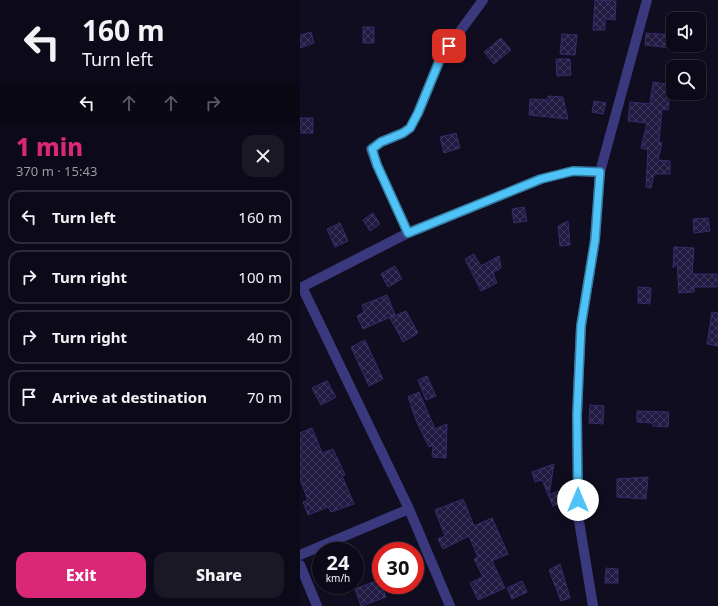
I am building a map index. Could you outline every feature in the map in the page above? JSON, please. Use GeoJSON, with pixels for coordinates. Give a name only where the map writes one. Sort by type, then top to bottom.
{"type":"FeatureCollection","features":[{"type":"Feature","properties":{"kind":"street"},"geometry":{"type":"LineString","coordinates":[[408,233],[377,165],[372,149],[381,142],[403,133],[410,128],[418,113],[441,57],[483,0]]}},
{"type":"Feature","properties":{"kind":"street"},"geometry":{"type":"LineString","coordinates":[[592,606],[578,515],[577,415],[581,326],[595,240],[600,172],[647,0]]}},
{"type":"Feature","properties":{"kind":"street"},"geometry":{"type":"LineString","coordinates":[[450,606],[409,509],[301,288],[408,233],[541,179],[573,171],[600,172]]}},
{"type":"Feature","properties":{"kind":"street"},"geometry":{"type":"LineString","coordinates":[[300,556],[409,509]]}},
{"type":"Feature","properties":{"kind":"street"},"geometry":{"type":"LineString","coordinates":[[300,565],[317,606]]}},
{"type":"Feature","properties":{"kind":"building"},"geometry":{"type":"Polygon","coordinates":[[[595,0],[616,1],[615,20],[605,19],[605,30],[593,30],[595,0]]]}},
{"type":"Feature","properties":{"kind":"building"},"geometry":{"type":"Polygon","coordinates":[[[363,27],[374,27],[374,43],[363,43],[363,27]]]}},
{"type":"Feature","properties":{"kind":"building"},"geometry":{"type":"Polygon","coordinates":[[[311,32],[314,43],[300,48],[300,35],[311,32]]]}},
{"type":"Feature","properties":{"kind":"building"},"geometry":{"type":"Polygon","coordinates":[[[646,33],[666,35],[666,47],[645,45],[646,33]]]}},
{"type":"Feature","properties":{"kind":"building"},"geometry":{"type":"Polygon","coordinates":[[[562,34],[577,35],[575,55],[560,54],[562,34]]]}},
{"type":"Feature","properties":{"kind":"building"},"geometry":{"type":"Polygon","coordinates":[[[501,38],[511,50],[494,64],[484,52],[501,38]]]}},
{"type":"Feature","properties":{"kind":"building"},"geometry":{"type":"Polygon","coordinates":[[[556,59],[570,59],[571,75],[557,76],[556,59]]]}},
{"type":"Feature","properties":{"kind":"building"},"geometry":{"type":"Polygon","coordinates":[[[653,82],[666,84],[666,100],[669,100],[668,110],[662,109],[659,142],[662,143],[658,160],[670,161],[670,174],[654,174],[651,188],[646,187],[648,150],[641,148],[647,123],[628,121],[630,102],[650,104],[653,82]]]}},
{"type":"Feature","properties":{"kind":"building"},"geometry":{"type":"Polygon","coordinates":[[[548,96],[563,97],[568,119],[529,115],[530,99],[548,100],[548,96]]]}},
{"type":"Feature","properties":{"kind":"building"},"geometry":{"type":"Polygon","coordinates":[[[594,101],[606,103],[603,114],[592,112],[594,101]]]}},
{"type":"Feature","properties":{"kind":"building"},"geometry":{"type":"Polygon","coordinates":[[[300,118],[313,118],[313,133],[300,133],[300,118]]]}},
{"type":"Feature","properties":{"kind":"building"},"geometry":{"type":"Polygon","coordinates":[[[456,133],[460,148],[444,153],[440,137],[456,133]]]}},
{"type":"Feature","properties":{"kind":"building"},"geometry":{"type":"Polygon","coordinates":[[[524,207],[527,221],[514,223],[512,209],[524,207]]]}},
{"type":"Feature","properties":{"kind":"building"},"geometry":{"type":"Polygon","coordinates":[[[373,213],[380,224],[370,231],[363,220],[373,213]]]}},
{"type":"Feature","properties":{"kind":"building"},"geometry":{"type":"Polygon","coordinates":[[[708,218],[710,231],[694,233],[693,219],[708,218]]]}},
{"type":"Feature","properties":{"kind":"building"},"geometry":{"type":"Polygon","coordinates":[[[568,221],[570,245],[560,246],[558,226],[568,221]]]}},
{"type":"Feature","properties":{"kind":"building"},"geometry":{"type":"Polygon","coordinates":[[[340,223],[348,241],[335,247],[327,229],[340,223]]]}},
{"type":"Feature","properties":{"kind":"building"},"geometry":{"type":"Polygon","coordinates":[[[674,247],[694,248],[692,274],[717,274],[717,287],[694,287],[694,292],[679,293],[677,263],[673,268],[674,247]]]}},
{"type":"Feature","properties":{"kind":"building"},"geometry":{"type":"Polygon","coordinates":[[[474,254],[481,266],[499,256],[501,268],[493,273],[497,283],[481,291],[465,259],[474,254]]]}},
{"type":"Feature","properties":{"kind":"building"},"geometry":{"type":"Polygon","coordinates":[[[395,266],[402,279],[388,287],[381,274],[395,266]]]}},
{"type":"Feature","properties":{"kind":"building"},"geometry":{"type":"Polygon","coordinates":[[[638,287],[651,288],[650,304],[638,303],[638,287]]]}},
{"type":"Feature","properties":{"kind":"building"},"geometry":{"type":"Polygon","coordinates":[[[387,295],[395,315],[363,329],[357,316],[364,312],[362,305],[387,295]]]}},
{"type":"Feature","properties":{"kind":"building"},"geometry":{"type":"Polygon","coordinates":[[[406,311],[418,333],[403,342],[390,318],[406,311]]]}},
{"type":"Feature","properties":{"kind":"building"},"geometry":{"type":"Polygon","coordinates":[[[712,312],[718,313],[718,346],[707,344],[712,312]]]}},
{"type":"Feature","properties":{"kind":"building"},"geometry":{"type":"Polygon","coordinates":[[[365,340],[383,379],[369,386],[351,347],[365,340]]]}},
{"type":"Feature","properties":{"kind":"building"},"geometry":{"type":"Polygon","coordinates":[[[427,376],[436,396],[426,400],[418,380],[427,376]]]}},
{"type":"Feature","properties":{"kind":"building"},"geometry":{"type":"Polygon","coordinates":[[[327,381],[336,397],[321,405],[312,388],[327,381]]]}},
{"type":"Feature","properties":{"kind":"building"},"geometry":{"type":"Polygon","coordinates":[[[419,392],[435,429],[447,424],[446,458],[432,457],[433,445],[429,447],[416,420],[408,397],[419,392]]]}},
{"type":"Feature","properties":{"kind":"building"},"geometry":{"type":"Polygon","coordinates":[[[590,405],[604,406],[603,424],[589,423],[590,405]]]}},
{"type":"Feature","properties":{"kind":"building"},"geometry":{"type":"Polygon","coordinates":[[[637,411],[669,412],[668,427],[653,426],[653,423],[637,422],[637,411]]]}},
{"type":"Feature","properties":{"kind":"building"},"geometry":{"type":"Polygon","coordinates":[[[312,428],[322,453],[333,449],[345,475],[342,476],[354,504],[331,512],[328,507],[308,515],[303,502],[308,500],[300,479],[300,433],[312,428]]]}},
{"type":"Feature","properties":{"kind":"building"},"geometry":{"type":"Polygon","coordinates":[[[554,464],[549,495],[558,491],[563,502],[553,506],[542,480],[535,482],[532,472],[554,464]]]}},
{"type":"Feature","properties":{"kind":"building"},"geometry":{"type":"Polygon","coordinates":[[[648,477],[646,499],[617,497],[617,479],[648,477]]]}},
{"type":"Feature","properties":{"kind":"building"},"geometry":{"type":"Polygon","coordinates":[[[463,499],[474,526],[492,518],[508,554],[492,561],[505,588],[478,600],[470,583],[483,577],[474,559],[478,557],[469,536],[443,549],[438,539],[445,536],[435,510],[463,499]]]}},
{"type":"Feature","properties":{"kind":"building"},"geometry":{"type":"Polygon","coordinates":[[[560,564],[570,598],[561,601],[549,570],[560,564]]]}},
{"type":"Feature","properties":{"kind":"building"},"geometry":{"type":"Polygon","coordinates":[[[606,568],[618,569],[618,583],[605,583],[606,568]]]}},
{"type":"Feature","properties":{"kind":"building"},"geometry":{"type":"Polygon","coordinates":[[[522,581],[527,592],[512,599],[507,588],[522,581]]]}},
{"type":"Feature","properties":{"kind":"building"},"geometry":{"type":"Polygon","coordinates":[[[372,583],[372,594],[385,594],[386,597],[361,606],[357,594],[364,594],[364,586],[372,583]]]}},
{"type":"Feature","properties":{"kind":"route"},"geometry":{"type":"LineString","coordinates":[[449,46],[441,57],[418,113],[410,128],[403,133],[392,136],[381,142],[372,149],[377,165],[408,233],[541,179],[573,171],[600,172],[595,240],[581,326],[577,415],[578,500]]}}]}
